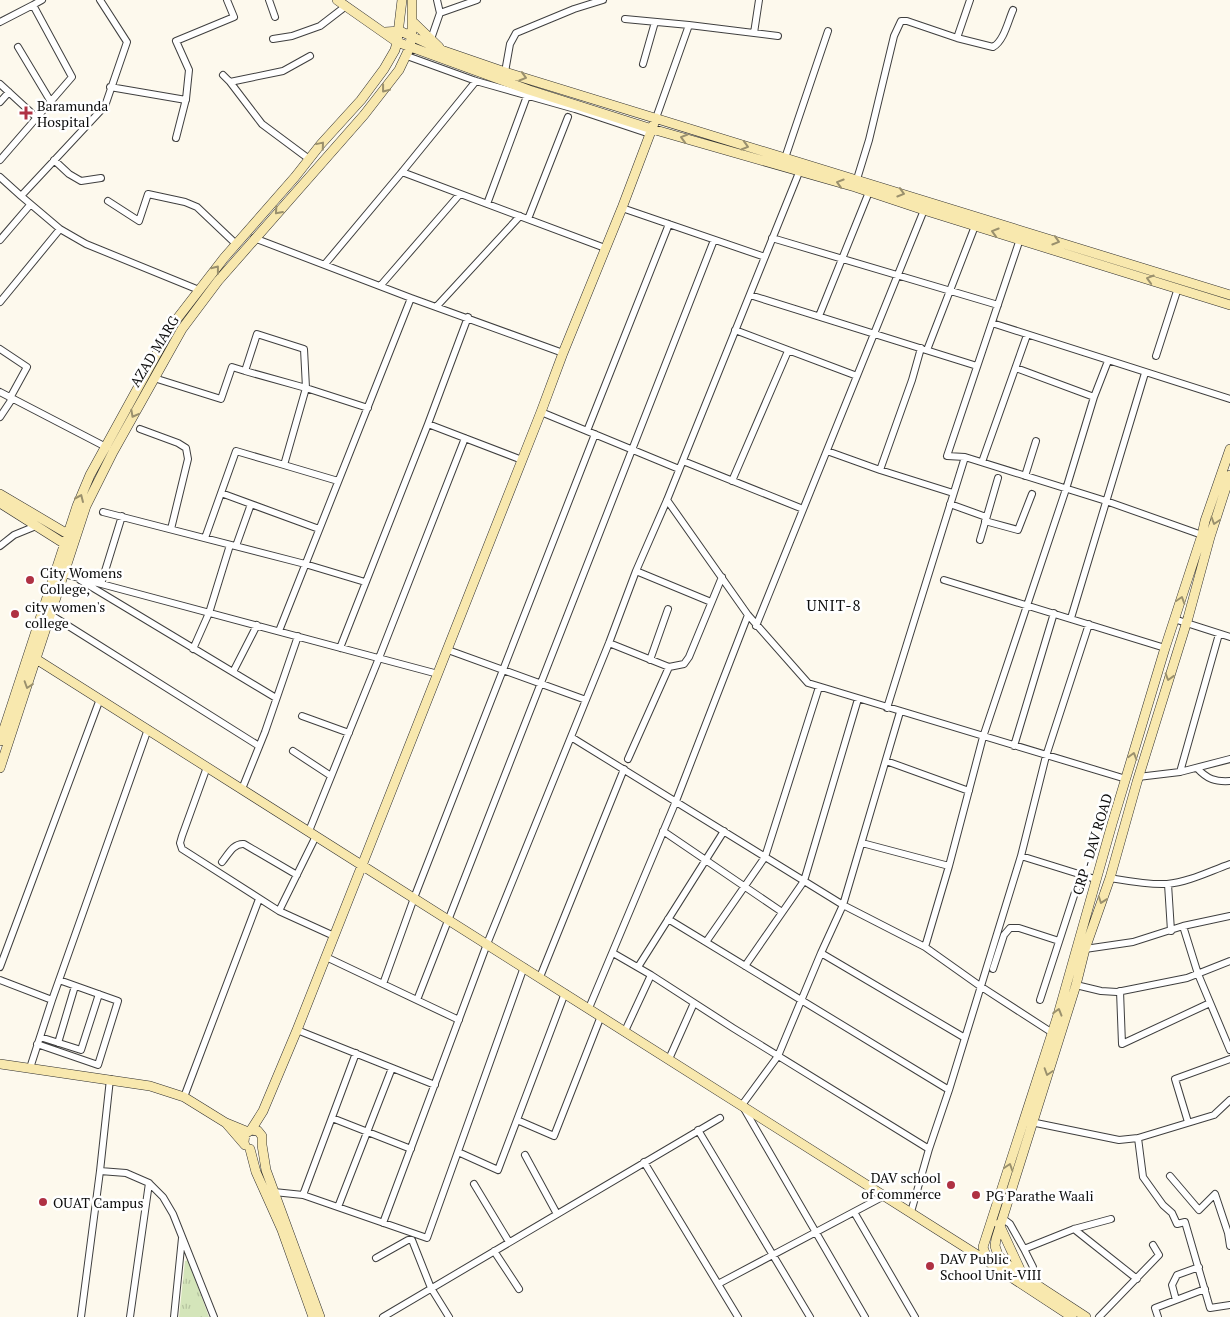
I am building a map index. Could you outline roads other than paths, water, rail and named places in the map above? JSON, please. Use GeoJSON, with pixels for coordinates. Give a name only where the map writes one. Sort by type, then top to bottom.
{"type":"FeatureCollection","features":[{"type":"Feature","properties":{"kind":"street"},"geometry":{"type":"LineString","coordinates":[[0,22],[42,0]]}},
{"type":"Feature","properties":{"kind":"street"},"geometry":{"type":"LineString","coordinates":[[21,196],[105,106],[127,42],[100,0]]}},
{"type":"Feature","properties":{"kind":"street"},"geometry":{"type":"LineString","coordinates":[[176,138],[186,100],[189,70],[176,41],[234,17],[227,0]]}},
{"type":"Feature","properties":{"kind":"street"},"geometry":{"type":"LineString","coordinates":[[269,0],[275,17]]}},
{"type":"Feature","properties":{"kind":"street"},"geometry":{"type":"LineString","coordinates":[[337,0],[385,32],[409,52],[476,81],[651,132],[800,170],[1230,305]]}},
{"type":"Feature","properties":{"kind":"street","name":"AZAD MARG"},"geometry":{"type":"LineString","coordinates":[[0,741],[68,547],[77,506],[90,475],[164,340],[199,290],[309,158],[361,100],[384,69],[395,50],[400,31],[402,0]]}},
{"type":"Feature","properties":{"kind":"street","name":"AZAD MARG"},"geometry":{"type":"LineString","coordinates":[[71,536],[95,488],[182,329],[218,281],[254,238],[364,115],[399,70],[409,52],[412,37],[412,0]]}},
{"type":"Feature","properties":{"kind":"street"},"geometry":{"type":"LineString","coordinates":[[431,38],[440,13],[437,0]]}},
{"type":"Feature","properties":{"kind":"street"},"geometry":{"type":"LineString","coordinates":[[440,13],[477,0]]}},
{"type":"Feature","properties":{"kind":"street"},"geometry":{"type":"LineString","coordinates":[[505,72],[510,44],[516,33],[574,9],[603,0]]}},
{"type":"Feature","properties":{"kind":"street"},"geometry":{"type":"LineString","coordinates":[[754,33],[759,0]]}},
{"type":"Feature","properties":{"kind":"street"},"geometry":{"type":"LineString","coordinates":[[957,38],[970,0]]}},
{"type":"Feature","properties":{"kind":"street"},"geometry":{"type":"LineString","coordinates":[[0,160],[72,77],[33,5]]}},
{"type":"Feature","properties":{"kind":"street"},"geometry":{"type":"LineString","coordinates":[[273,39],[292,36],[320,26],[346,6]]}},
{"type":"Feature","properties":{"kind":"street"},"geometry":{"type":"LineString","coordinates":[[857,179],[869,140],[894,36],[901,22],[906,21],[987,47],[996,46],[1013,10]]}},
{"type":"Feature","properties":{"kind":"street"},"geometry":{"type":"LineString","coordinates":[[625,19],[778,36]]}},
{"type":"Feature","properties":{"kind":"street"},"geometry":{"type":"LineString","coordinates":[[412,21],[444,51]]}},
{"type":"Feature","properties":{"kind":"street"},"geometry":{"type":"LineString","coordinates":[[642,64],[655,22]]}},
{"type":"Feature","properties":{"kind":"street"},"geometry":{"type":"LineString","coordinates":[[320,1317],[271,1194],[256,1172],[244,1138],[263,1111],[297,1030],[542,412],[563,353],[622,208],[689,25]]}},
{"type":"Feature","properties":{"kind":"street"},"geometry":{"type":"LineString","coordinates":[[385,32],[400,31],[444,51],[505,72],[1230,295]]}},
{"type":"Feature","properties":{"kind":"street"},"geometry":{"type":"LineString","coordinates":[[785,158],[828,31]]}},
{"type":"Feature","properties":{"kind":"street"},"geometry":{"type":"LineString","coordinates":[[18,48],[51,102]]}},
{"type":"Feature","properties":{"kind":"street"},"geometry":{"type":"LineString","coordinates":[[409,52],[529,90],[651,132]]}},
{"type":"Feature","properties":{"kind":"street"},"geometry":{"type":"LineString","coordinates":[[230,82],[283,72],[310,56]]}},
{"type":"Feature","properties":{"kind":"street"},"geometry":{"type":"LineString","coordinates":[[223,75],[262,124],[309,158]]}},
{"type":"Feature","properties":{"kind":"street"},"geometry":{"type":"LineString","coordinates":[[325,264],[476,81]]}},
{"type":"Feature","properties":{"kind":"street"},"geometry":{"type":"LineString","coordinates":[[0,84],[37,118]]}},
{"type":"Feature","properties":{"kind":"street"},"geometry":{"type":"LineString","coordinates":[[110,87],[186,100]]}},
{"type":"Feature","properties":{"kind":"street"},"geometry":{"type":"LineString","coordinates":[[0,102],[9,92]]}},
{"type":"Feature","properties":{"kind":"street"},"geometry":{"type":"LineString","coordinates":[[487,204],[527,96]]}},
{"type":"Feature","properties":{"kind":"street"},"geometry":{"type":"LineString","coordinates":[[528,219],[568,117]]}},
{"type":"Feature","properties":{"kind":"street"},"geometry":{"type":"LineString","coordinates":[[54,160],[69,174],[81,181],[101,178]]}},
{"type":"Feature","properties":{"kind":"street"},"geometry":{"type":"LineString","coordinates":[[383,1223],[487,944],[609,643],[636,571],[683,461],[800,170]]}},
{"type":"Feature","properties":{"kind":"street"},"geometry":{"type":"LineString","coordinates":[[402,172],[605,248]]}},
{"type":"Feature","properties":{"kind":"street"},"geometry":{"type":"LineString","coordinates":[[0,177],[60,230],[86,244],[199,290]]}},
{"type":"Feature","properties":{"kind":"street"},"geometry":{"type":"LineString","coordinates":[[819,316],[869,192]]}},
{"type":"Feature","properties":{"kind":"street"},"geometry":{"type":"LineString","coordinates":[[108,201],[139,221],[148,194],[185,202],[196,207],[236,244]]}},
{"type":"Feature","properties":{"kind":"street"},"geometry":{"type":"LineString","coordinates":[[381,285],[460,194]]}},
{"type":"Feature","properties":{"kind":"street"},"geometry":{"type":"LineString","coordinates":[[0,240],[30,205]]}},
{"type":"Feature","properties":{"kind":"street"},"geometry":{"type":"LineString","coordinates":[[622,208],[765,257]]}},
{"type":"Feature","properties":{"kind":"street"},"geometry":{"type":"LineString","coordinates":[[756,626],[924,210]]}},
{"type":"Feature","properties":{"kind":"street"},"geometry":{"type":"LineString","coordinates":[[437,306],[520,216]]}},
{"type":"Feature","properties":{"kind":"street"},"geometry":{"type":"LineString","coordinates":[[587,431],[669,224]]}},
{"type":"Feature","properties":{"kind":"street"},"geometry":{"type":"LineString","coordinates":[[880,470],[924,349],[976,226]]}},
{"type":"Feature","properties":{"kind":"street"},"geometry":{"type":"LineString","coordinates":[[0,302],[60,230]]}},
{"type":"Feature","properties":{"kind":"street"},"geometry":{"type":"LineString","coordinates":[[254,238],[563,353]]}},
{"type":"Feature","properties":{"kind":"street"},"geometry":{"type":"LineString","coordinates":[[772,238],[998,305]]}},
{"type":"Feature","properties":{"kind":"street"},"geometry":{"type":"LineString","coordinates":[[1020,239],[946,456],[964,457],[982,462],[1202,535]]}},
{"type":"Feature","properties":{"kind":"street"},"geometry":{"type":"LineString","coordinates":[[417,1000],[714,240]]}},
{"type":"Feature","properties":{"kind":"street"},"geometry":{"type":"LineString","coordinates":[[1156,356],[1178,288]]}},
{"type":"Feature","properties":{"kind":"street"},"geometry":{"type":"LineString","coordinates":[[750,295],[977,366]]}},
{"type":"Feature","properties":{"kind":"street"},"geometry":{"type":"LineString","coordinates":[[279,631],[411,298]]}},
{"type":"Feature","properties":{"kind":"street"},"geometry":{"type":"LineString","coordinates":[[340,648],[468,318]]}},
{"type":"Feature","properties":{"kind":"street"},"geometry":{"type":"LineString","coordinates":[[992,323],[1230,399]]}},
{"type":"Feature","properties":{"kind":"street"},"geometry":{"type":"LineString","coordinates":[[736,330],[857,376]]}},
{"type":"Feature","properties":{"kind":"street"},"geometry":{"type":"LineString","coordinates":[[245,371],[257,334],[304,348],[306,388],[284,464]]}},
{"type":"Feature","properties":{"kind":"street"},"geometry":{"type":"LineString","coordinates":[[982,462],[1027,335]]}},
{"type":"Feature","properties":{"kind":"street"},"geometry":{"type":"LineString","coordinates":[[0,349],[27,367],[0,417]]}},
{"type":"Feature","properties":{"kind":"street"},"geometry":{"type":"LineString","coordinates":[[732,481],[788,351]]}},
{"type":"Feature","properties":{"kind":"street"},"geometry":{"type":"LineString","coordinates":[[925,947],[949,866],[983,737],[1066,489],[1094,397],[1108,361]]}},
{"type":"Feature","properties":{"kind":"street"},"geometry":{"type":"LineString","coordinates":[[154,378],[221,399],[232,367],[368,408]]}},
{"type":"Feature","properties":{"kind":"street"},"geometry":{"type":"LineString","coordinates":[[1016,368],[1094,397]]}},
{"type":"Feature","properties":{"kind":"street"},"geometry":{"type":"LineString","coordinates":[[1071,618],[1145,373]]}},
{"type":"Feature","properties":{"kind":"street"},"geometry":{"type":"LineString","coordinates":[[0,392],[106,447]]}},
{"type":"Feature","properties":{"kind":"street"},"geometry":{"type":"LineString","coordinates":[[542,412],[679,469]]}},
{"type":"Feature","properties":{"kind":"street"},"geometry":{"type":"LineString","coordinates":[[428,424],[522,460]]}},
{"type":"Feature","properties":{"kind":"street"},"geometry":{"type":"LineString","coordinates":[[140,429],[178,443],[186,448],[188,459],[171,529]]}},
{"type":"Feature","properties":{"kind":"street"},"geometry":{"type":"LineString","coordinates":[[383,984],[414,898],[595,434]]}},
{"type":"Feature","properties":{"kind":"street"},"geometry":{"type":"LineString","coordinates":[[279,910],[297,874],[313,834],[331,776],[380,658],[465,438]]}},
{"type":"Feature","properties":{"kind":"street"},"geometry":{"type":"LineString","coordinates":[[1025,476],[1036,441]]}},
{"type":"Feature","properties":{"kind":"street","name":"CRP - DAV ROAD"},"geometry":{"type":"LineString","coordinates":[[987,1259],[983,1247],[1051,1032],[1165,648],[1230,449]]}},
{"type":"Feature","properties":{"kind":"street"},"geometry":{"type":"LineString","coordinates":[[827,450],[880,470],[953,493]]}},
{"type":"Feature","properties":{"kind":"street"},"geometry":{"type":"LineString","coordinates":[[205,538],[236,451],[338,481]]}},
{"type":"Feature","properties":{"kind":"street"},"geometry":{"type":"LineString","coordinates":[[887,708],[964,457]]}},
{"type":"Feature","properties":{"kind":"street"},"geometry":{"type":"LineString","coordinates":[[683,461],[803,509]]}},
{"type":"Feature","properties":{"kind":"street","name":"CRP - DAV ROAD"},"geometry":{"type":"LineString","coordinates":[[1001,1259],[995,1246],[1000,1221],[1110,878],[1138,777],[1230,475]]}},
{"type":"Feature","properties":{"kind":"street"},"geometry":{"type":"LineString","coordinates":[[980,540],[998,478]]}},
{"type":"Feature","properties":{"kind":"street"},"geometry":{"type":"LineString","coordinates":[[221,493],[319,529]]}},
{"type":"Feature","properties":{"kind":"street"},"geometry":{"type":"LineString","coordinates":[[0,494],[71,536]]}},
{"type":"Feature","properties":{"kind":"street"},"geometry":{"type":"LineString","coordinates":[[950,504],[1018,530],[1032,494]]}},
{"type":"Feature","properties":{"kind":"street"},"geometry":{"type":"LineString","coordinates":[[667,500],[756,626],[808,683],[818,688],[1126,780]]}},
{"type":"Feature","properties":{"kind":"street"},"geometry":{"type":"LineString","coordinates":[[0,503],[68,547]]}},
{"type":"Feature","properties":{"kind":"street"},"geometry":{"type":"LineString","coordinates":[[193,649],[251,504]]}},
{"type":"Feature","properties":{"kind":"street"},"geometry":{"type":"LineString","coordinates":[[103,512],[305,564],[365,582]]}},
{"type":"Feature","properties":{"kind":"street"},"geometry":{"type":"LineString","coordinates":[[101,584],[122,516]]}},
{"type":"Feature","properties":{"kind":"street"},"geometry":{"type":"LineString","coordinates":[[0,546],[14,535],[36,526]]}},
{"type":"Feature","properties":{"kind":"street","name":"AZAD MARG"},"geometry":{"type":"LineString","coordinates":[[0,768],[51,615],[69,576],[68,547]]}},
{"type":"Feature","properties":{"kind":"street"},"geometry":{"type":"LineString","coordinates":[[636,571],[711,602]]}},
{"type":"Feature","properties":{"kind":"street"},"geometry":{"type":"LineString","coordinates":[[69,576],[438,674]]}},
{"type":"Feature","properties":{"kind":"street"},"geometry":{"type":"LineString","coordinates":[[69,576],[276,698]]}},
{"type":"Feature","properties":{"kind":"street"},"geometry":{"type":"LineString","coordinates":[[609,643],[669,667],[679,667],[687,662],[722,577]]}},
{"type":"Feature","properties":{"kind":"street"},"geometry":{"type":"LineString","coordinates":[[944,580],[1165,648]]}},
{"type":"Feature","properties":{"kind":"street"},"geometry":{"type":"LineString","coordinates":[[650,660],[668,609]]}},
{"type":"Feature","properties":{"kind":"street"},"geometry":{"type":"LineString","coordinates":[[1014,746],[1054,613]]}},
{"type":"Feature","properties":{"kind":"street"},"geometry":{"type":"LineString","coordinates":[[51,615],[259,746]]}},
{"type":"Feature","properties":{"kind":"street"},"geometry":{"type":"LineString","coordinates":[[589,1008],[676,801],[748,615]]}},
{"type":"Feature","properties":{"kind":"street"},"geometry":{"type":"LineString","coordinates":[[1174,619],[1230,637]]}},
{"type":"Feature","properties":{"kind":"street"},"geometry":{"type":"LineString","coordinates":[[911,1212],[1021,856],[1046,756],[1089,624]]}},
{"type":"Feature","properties":{"kind":"street"},"geometry":{"type":"LineString","coordinates":[[233,672],[256,625]]}},
{"type":"Feature","properties":{"kind":"street"},"geometry":{"type":"LineString","coordinates":[[1180,772],[1220,634]]}},
{"type":"Feature","properties":{"kind":"street"},"geometry":{"type":"LineString","coordinates":[[242,789],[298,636]]}},
{"type":"Feature","properties":{"kind":"street"},"geometry":{"type":"LineString","coordinates":[[448,650],[586,700]]}},
{"type":"Feature","properties":{"kind":"street"},"geometry":{"type":"LineString","coordinates":[[36,659],[884,1196],[987,1259],[1004,1273],[1072,1317]]}},
{"type":"Feature","properties":{"kind":"street"},"geometry":{"type":"LineString","coordinates":[[628,759],[669,667]]}},
{"type":"Feature","properties":{"kind":"street"},"geometry":{"type":"LineString","coordinates":[[706,942],[765,857],[818,688]]}},
{"type":"Feature","properties":{"kind":"street"},"geometry":{"type":"LineString","coordinates":[[0,967],[100,699]]}},
{"type":"Feature","properties":{"kind":"street"},"geometry":{"type":"LineString","coordinates":[[745,966],[804,881],[858,699]]}},
{"type":"Feature","properties":{"kind":"street"},"geometry":{"type":"LineString","coordinates":[[742,1105],[778,1056],[843,905],[900,712]]}},
{"type":"Feature","properties":{"kind":"street"},"geometry":{"type":"LineString","coordinates":[[302,716],[349,732]]}},
{"type":"Feature","properties":{"kind":"street"},"geometry":{"type":"LineString","coordinates":[[30,1068],[52,1000],[148,729]]}},
{"type":"Feature","properties":{"kind":"street"},"geometry":{"type":"LineString","coordinates":[[571,737],[843,905],[925,947],[980,986],[1051,1032]]}},
{"type":"Feature","properties":{"kind":"street"},"geometry":{"type":"LineString","coordinates":[[293,751],[331,776]]}},
{"type":"Feature","properties":{"kind":"street"},"geometry":{"type":"LineString","coordinates":[[1138,777],[1180,772],[1230,759]]}},
{"type":"Feature","properties":{"kind":"street"},"geometry":{"type":"LineString","coordinates":[[886,761],[969,791]]}},
{"type":"Feature","properties":{"kind":"street"},"geometry":{"type":"LineString","coordinates":[[207,767],[182,836],[180,844],[182,849],[259,899],[334,936]]}},
{"type":"Feature","properties":{"kind":"street"},"geometry":{"type":"LineString","coordinates":[[1197,768],[1204,777],[1211,780],[1230,781]]}},
{"type":"Feature","properties":{"kind":"street"},"geometry":{"type":"LineString","coordinates":[[540,977],[624,769]]}},
{"type":"Feature","properties":{"kind":"street"},"geometry":{"type":"LineString","coordinates":[[663,831],[782,912]]}},
{"type":"Feature","properties":{"kind":"street"},"geometry":{"type":"LineString","coordinates":[[638,967],[724,831]]}},
{"type":"Feature","properties":{"kind":"street"},"geometry":{"type":"LineString","coordinates":[[1109,834],[1121,838]]}},
{"type":"Feature","properties":{"kind":"street"},"geometry":{"type":"LineString","coordinates":[[862,843],[949,866]]}},
{"type":"Feature","properties":{"kind":"street"},"geometry":{"type":"LineString","coordinates":[[222,862],[233,848],[244,844],[297,874]]}},
{"type":"Feature","properties":{"kind":"street"},"geometry":{"type":"LineString","coordinates":[[1021,856],[1096,879]]}},
{"type":"Feature","properties":{"kind":"street"},"geometry":{"type":"LineString","coordinates":[[1110,878],[1143,883],[1168,884],[1230,864]]}},
{"type":"Feature","properties":{"kind":"street"},"geometry":{"type":"LineString","coordinates":[[1040,1000],[1080,874]]}},
{"type":"Feature","properties":{"kind":"street"},"geometry":{"type":"LineString","coordinates":[[1168,884],[1171,931]]}},
{"type":"Feature","properties":{"kind":"street"},"geometry":{"type":"LineString","coordinates":[[184,1097],[259,899]]}},
{"type":"Feature","properties":{"kind":"street"},"geometry":{"type":"LineString","coordinates":[[1086,950],[1134,942],[1183,926],[1230,916]]}},
{"type":"Feature","properties":{"kind":"street"},"geometry":{"type":"LineString","coordinates":[[668,919],[949,1090]]}},
{"type":"Feature","properties":{"kind":"street"},"geometry":{"type":"LineString","coordinates":[[1183,926],[1198,974],[1230,1050]]}},
{"type":"Feature","properties":{"kind":"street"},"geometry":{"type":"LineString","coordinates":[[993,968],[1004,935],[1010,928],[1019,928],[1059,941]]}},
{"type":"Feature","properties":{"kind":"street"},"geometry":{"type":"LineString","coordinates":[[613,953],[929,1149]]}},
{"type":"Feature","properties":{"kind":"street"},"geometry":{"type":"LineString","coordinates":[[821,953],[965,1038]]}},
{"type":"Feature","properties":{"kind":"street"},"geometry":{"type":"LineString","coordinates":[[326,957],[460,1020]]}},
{"type":"Feature","properties":{"kind":"street"},"geometry":{"type":"LineString","coordinates":[[1076,985],[1102,991],[1120,991],[1186,978],[1230,961]]}},
{"type":"Feature","properties":{"kind":"street"},"geometry":{"type":"LineString","coordinates":[[271,1194],[303,1195],[426,1238],[524,967]]}},
{"type":"Feature","properties":{"kind":"street"},"geometry":{"type":"LineString","coordinates":[[624,1031],[651,975]]}},
{"type":"Feature","properties":{"kind":"street"},"geometry":{"type":"LineString","coordinates":[[0,980],[52,1000]]}},
{"type":"Feature","properties":{"kind":"street"},"geometry":{"type":"LineString","coordinates":[[37,1044],[98,1065],[118,1001],[59,980]]}},
{"type":"Feature","properties":{"kind":"street"},"geometry":{"type":"LineString","coordinates":[[58,1043],[75,986]]}},
{"type":"Feature","properties":{"kind":"street"},"geometry":{"type":"LineString","coordinates":[[1120,991],[1122,1044],[1210,1003]]}},
{"type":"Feature","properties":{"kind":"street"},"geometry":{"type":"LineString","coordinates":[[458,1152],[498,1170],[565,993]]}},
{"type":"Feature","properties":{"kind":"street"},"geometry":{"type":"LineString","coordinates":[[40,1037],[82,1050],[99,994]]}},
{"type":"Feature","properties":{"kind":"street"},"geometry":{"type":"LineString","coordinates":[[669,1059],[694,1002]]}},
{"type":"Feature","properties":{"kind":"street"},"geometry":{"type":"LineString","coordinates":[[516,1120],[554,1136],[601,1016]]}},
{"type":"Feature","properties":{"kind":"street"},"geometry":{"type":"LineString","coordinates":[[297,1030],[435,1085]]}},
{"type":"Feature","properties":{"kind":"street"},"geometry":{"type":"LineString","coordinates":[[303,1195],[356,1053]]}},
{"type":"Feature","properties":{"kind":"street"},"geometry":{"type":"LineString","coordinates":[[1188,1122],[1175,1080],[1230,1060]]}},
{"type":"Feature","properties":{"kind":"street"},"geometry":{"type":"LineString","coordinates":[[0,1064],[150,1086],[184,1097],[226,1123],[250,1131],[258,1131],[262,1140]]}},
{"type":"Feature","properties":{"kind":"street"},"geometry":{"type":"LineString","coordinates":[[338,1207],[392,1068]]}},
{"type":"Feature","properties":{"kind":"street"},"geometry":{"type":"LineString","coordinates":[[81,1317],[110,1079]]}},
{"type":"Feature","properties":{"kind":"street"},"geometry":{"type":"LineString","coordinates":[[1031,1122],[1119,1140],[1138,1138],[1214,1116],[1229,1102]]}},
{"type":"Feature","properties":{"kind":"street"},"geometry":{"type":"LineString","coordinates":[[742,1105],[865,1317]]}},
{"type":"Feature","properties":{"kind":"street"},"geometry":{"type":"LineString","coordinates":[[263,1111],[262,1140],[271,1194],[313,1317]]}},
{"type":"Feature","properties":{"kind":"street"},"geometry":{"type":"LineString","coordinates":[[332,1118],[411,1149]]}},
{"type":"Feature","properties":{"kind":"street"},"geometry":{"type":"LineString","coordinates":[[383,1317],[720,1118]]}},
{"type":"Feature","properties":{"kind":"street"},"geometry":{"type":"LineString","coordinates":[[226,1123],[247,1146],[258,1148],[262,1140]]}},
{"type":"Feature","properties":{"kind":"street"},"geometry":{"type":"LineString","coordinates":[[698,1130],[810,1317]]}},
{"type":"Feature","properties":{"kind":"street"},"geometry":{"type":"LineString","coordinates":[[1138,1138],[1143,1176],[1163,1205],[1172,1213],[1177,1224],[1185,1222],[1210,1308],[1230,1305]]}},
{"type":"Feature","properties":{"kind":"street"},"geometry":{"type":"LineString","coordinates":[[525,1155],[557,1214]]}},
{"type":"Feature","properties":{"kind":"street"},"geometry":{"type":"LineString","coordinates":[[644,1162],[738,1317]]}},
{"type":"Feature","properties":{"kind":"street"},"geometry":{"type":"LineString","coordinates":[[100,1172],[126,1173],[149,1183],[163,1197],[173,1214],[214,1317]]}},
{"type":"Feature","properties":{"kind":"street"},"geometry":{"type":"LineString","coordinates":[[1170,1176],[1199,1210],[1215,1194],[1229,1233],[1230,1246]]}},
{"type":"Feature","properties":{"kind":"street"},"geometry":{"type":"LineString","coordinates":[[130,1317],[149,1183]]}},
{"type":"Feature","properties":{"kind":"street"},"geometry":{"type":"LineString","coordinates":[[474,1184],[509,1242]]}},
{"type":"Feature","properties":{"kind":"street"},"geometry":{"type":"LineString","coordinates":[[718,1284],[884,1196]]}},
{"type":"Feature","properties":{"kind":"street"},"geometry":{"type":"LineString","coordinates":[[854,1212],[914,1317]]}},
{"type":"Feature","properties":{"kind":"street"},"geometry":{"type":"LineString","coordinates":[[1024,1249],[1074,1229],[1111,1219]]}},
{"type":"Feature","properties":{"kind":"street"},"geometry":{"type":"LineString","coordinates":[[1000,1221],[1010,1224],[1033,1266],[1031,1282]]}},
{"type":"Feature","properties":{"kind":"street"},"geometry":{"type":"LineString","coordinates":[[1000,1221],[1023,1276]]}},
{"type":"Feature","properties":{"kind":"street"},"geometry":{"type":"LineString","coordinates":[[1074,1229],[1138,1278]]}},
{"type":"Feature","properties":{"kind":"street"},"geometry":{"type":"LineString","coordinates":[[174,1317],[182,1237]]}},
{"type":"Feature","properties":{"kind":"street"},"geometry":{"type":"LineString","coordinates":[[376,1258],[408,1240],[412,1240],[432,1288],[449,1317]]}},
{"type":"Feature","properties":{"kind":"street"},"geometry":{"type":"LineString","coordinates":[[1099,1317],[1159,1255],[1153,1245]]}},
{"type":"Feature","properties":{"kind":"street"},"geometry":{"type":"LineString","coordinates":[[494,1251],[519,1289]]}},
{"type":"Feature","properties":{"kind":"street"},"geometry":{"type":"LineString","coordinates":[[987,1259],[1001,1259],[1031,1282],[1086,1317]]}},
{"type":"Feature","properties":{"kind":"street"},"geometry":{"type":"LineString","coordinates":[[1176,1300],[1172,1285],[1176,1275],[1199,1266]]}},
{"type":"Feature","properties":{"kind":"street"},"geometry":{"type":"LineString","coordinates":[[1158,1317],[1155,1308],[1205,1289]]}},
{"type":"Feature","properties":{"kind":"place","name":"Baramunda Hospital"},"geometry":{"type":"Point","coordinates":[26,113]}},
{"type":"Feature","properties":{"kind":"place","name":"City Womens College,"},"geometry":{"type":"Point","coordinates":[30,580]}},
{"type":"Feature","properties":{"kind":"place","name":"city women's college"},"geometry":{"type":"Point","coordinates":[15,614]}},
{"type":"Feature","properties":{"kind":"place","name":"DAV school of commerce"},"geometry":{"type":"Point","coordinates":[951,1185]}},
{"type":"Feature","properties":{"kind":"place","name":"PG Parathe Waali"},"geometry":{"type":"Point","coordinates":[976,1195]}},
{"type":"Feature","properties":{"kind":"place","name":"OUAT Campus"},"geometry":{"type":"Point","coordinates":[43,1202]}},
{"type":"Feature","properties":{"kind":"place","name":"DAV Public School Unit-VIII"},"geometry":{"type":"Point","coordinates":[930,1266]}},
{"type":"Feature","properties":{"kind":"district","name":"UNIT-8"},"geometry":{"type":"Point","coordinates":[834,605]}}]}
